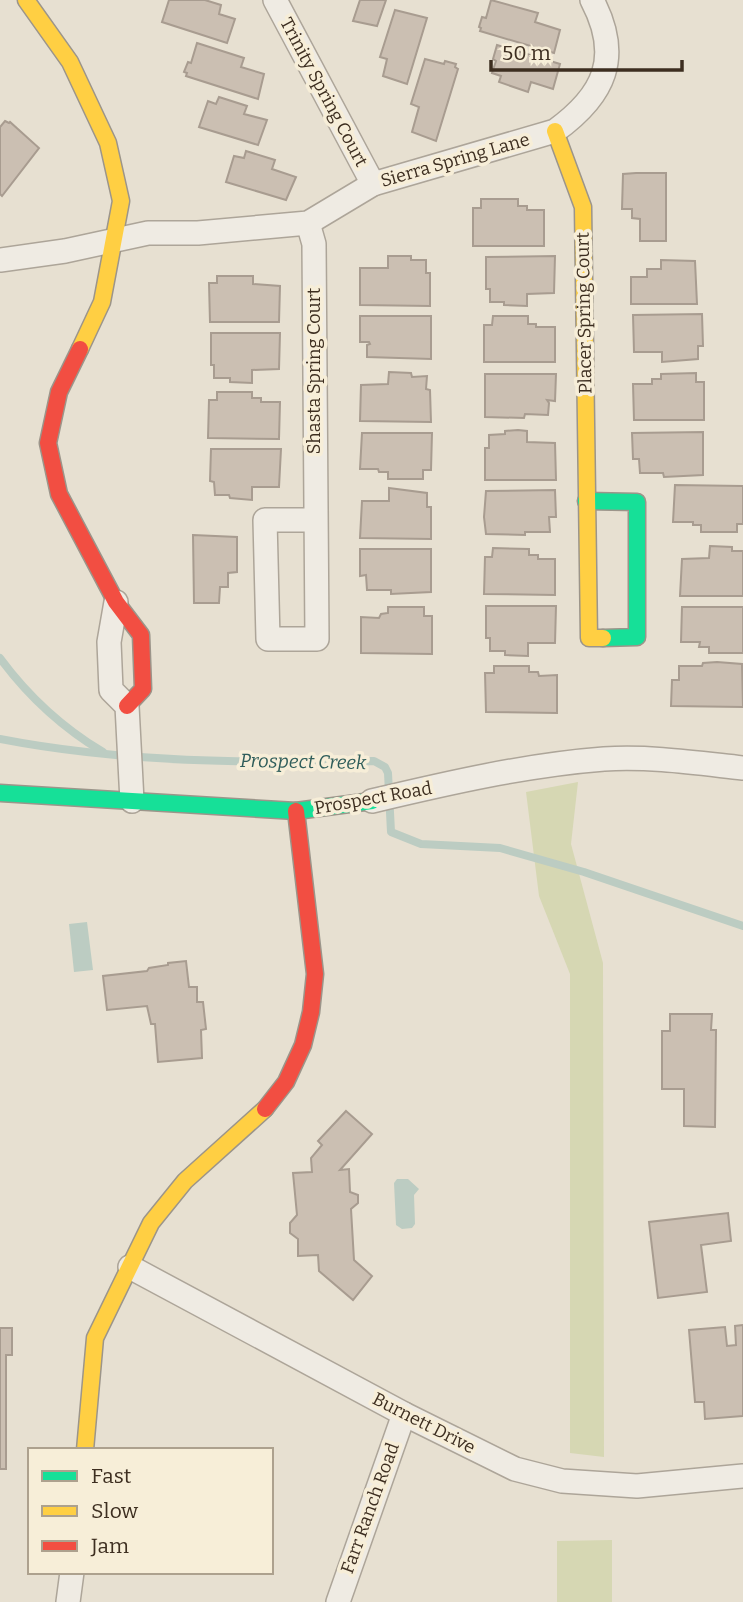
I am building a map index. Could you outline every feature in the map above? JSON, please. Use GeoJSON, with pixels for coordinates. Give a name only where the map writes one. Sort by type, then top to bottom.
{"type":"FeatureCollection","features":[{"type":"Feature","properties":{"kind":"street"},"geometry":{"type":"LineString","coordinates":[[26,0],[70,62],[108,143],[121,201],[102,302],[59,392],[48,443],[59,494],[116,602],[141,635],[142,689],[127,706]]}},
{"type":"Feature","properties":{"kind":"street","name":"Trinity Spring Court"},"geometry":{"type":"LineString","coordinates":[[275,0],[373,184]]}},
{"type":"Feature","properties":{"kind":"street"},"geometry":{"type":"LineString","coordinates":[[555,131],[579,114],[598,87],[604,72],[606,37],[592,0]]}},
{"type":"Feature","properties":{"kind":"street","name":"Sierra Spring Lane"},"geometry":{"type":"LineString","coordinates":[[0,260],[65,251],[148,233],[198,233],[308,223],[373,184],[555,131]]}},
{"type":"Feature","properties":{"kind":"street","name":"Placer Spring Court"},"geometry":{"type":"LineString","coordinates":[[555,131],[583,207],[586,501],[589,638],[637,637],[637,502],[586,501]]}},
{"type":"Feature","properties":{"kind":"street","name":"Shasta Spring Court"},"geometry":{"type":"LineString","coordinates":[[308,223],[314,244],[317,639],[268,639],[265,520],[314,520]]}},
{"type":"Feature","properties":{"kind":"street"},"geometry":{"type":"LineString","coordinates":[[116,602],[109,642],[111,690],[127,706],[132,801]]}},
{"type":"Feature","properties":{"kind":"street","name":"Prospect Road"},"geometry":{"type":"LineString","coordinates":[[0,793],[296,811],[372,800],[543,766],[606,759],[670,760],[743,768]]}},
{"type":"Feature","properties":{"kind":"street"},"geometry":{"type":"LineString","coordinates":[[85,1448],[95,1338],[151,1223],[185,1181],[263,1112],[286,1082],[303,1045],[311,1012],[315,974],[296,811]]}},
{"type":"Feature","properties":{"kind":"street","name":"Burnett Drive"},"geometry":{"type":"LineString","coordinates":[[130,1267],[515,1469],[562,1481],[637,1486],[743,1476]]}},
{"type":"Feature","properties":{"kind":"street","name":"Farr Ranch Road"},"geometry":{"type":"LineString","coordinates":[[338,1602],[404,1413]]}},
{"type":"Feature","properties":{"kind":"street"},"geometry":{"type":"LineString","coordinates":[[68,1602],[72,1574]]}},
{"type":"Feature","properties":{"kind":"green space"},"geometry":{"type":"Polygon","coordinates":[[[578,782],[571,844],[603,963],[604,1457],[570,1453],[570,974],[539,896],[526,792],[578,782]]]}},
{"type":"Feature","properties":{"kind":"green space"},"geometry":{"type":"Polygon","coordinates":[[[612,1540],[612,1602],[557,1602],[557,1541],[612,1540]]]}},
{"type":"Feature","properties":{"kind":"shaded area"},"geometry":{"type":"Polygon","coordinates":[[[87,922],[93,970],[74,972],[69,924],[87,922]]]}},
{"type":"Feature","properties":{"kind":"shaded area"},"geometry":{"type":"Polygon","coordinates":[[[397,1179],[408,1179],[419,1189],[414,1195],[415,1224],[412,1228],[402,1229],[396,1225],[394,1183],[397,1179]]]}},
{"type":"Feature","properties":{"kind":"building"},"geometry":{"type":"Polygon","coordinates":[[[169,0],[205,0],[221,5],[219,14],[235,19],[227,43],[162,22],[169,0]]]}},
{"type":"Feature","properties":{"kind":"building"},"geometry":{"type":"Polygon","coordinates":[[[360,0],[386,0],[377,26],[353,21],[360,0]]]}},
{"type":"Feature","properties":{"kind":"building"},"geometry":{"type":"Polygon","coordinates":[[[491,0],[538,13],[535,22],[560,30],[554,53],[480,31],[482,17],[486,18],[491,0]]]}},
{"type":"Feature","properties":{"kind":"building"},"geometry":{"type":"Polygon","coordinates":[[[395,10],[427,18],[407,84],[383,76],[387,59],[380,57],[395,10]]]}},
{"type":"Feature","properties":{"kind":"building"},"geometry":{"type":"Polygon","coordinates":[[[197,43],[244,58],[241,67],[264,74],[258,99],[186,76],[187,73],[184,72],[188,62],[191,63],[197,43]]]}},
{"type":"Feature","properties":{"kind":"building"},"geometry":{"type":"Polygon","coordinates":[[[497,45],[560,64],[553,89],[531,82],[528,92],[499,82],[501,76],[492,73],[497,45]]]}},
{"type":"Feature","properties":{"kind":"building"},"geometry":{"type":"Polygon","coordinates":[[[425,59],[456,64],[458,69],[436,141],[412,132],[419,107],[411,104],[425,59]]]}},
{"type":"Feature","properties":{"kind":"building"},"geometry":{"type":"Polygon","coordinates":[[[219,97],[247,106],[244,114],[267,120],[258,145],[199,127],[208,101],[216,104],[219,97]]]}},
{"type":"Feature","properties":{"kind":"building"},"geometry":{"type":"Polygon","coordinates":[[[5,121],[10,122],[39,148],[2,196],[0,127],[5,121]]]}},
{"type":"Feature","properties":{"kind":"building"},"geometry":{"type":"Polygon","coordinates":[[[246,151],[275,160],[272,169],[296,177],[286,200],[226,182],[234,156],[244,158],[246,151]]]}},
{"type":"Feature","properties":{"kind":"building"},"geometry":{"type":"Polygon","coordinates":[[[666,173],[666,241],[640,241],[640,219],[632,218],[632,209],[622,209],[623,174],[666,173]]]}},
{"type":"Feature","properties":{"kind":"building"},"geometry":{"type":"Polygon","coordinates":[[[481,199],[518,199],[518,206],[527,206],[527,210],[544,210],[544,246],[473,246],[473,208],[481,208],[481,199]]]}},
{"type":"Feature","properties":{"kind":"building"},"geometry":{"type":"Polygon","coordinates":[[[388,256],[411,256],[411,260],[426,260],[426,273],[430,273],[430,306],[360,305],[360,268],[388,268],[388,256]]]}},
{"type":"Feature","properties":{"kind":"building"},"geometry":{"type":"Polygon","coordinates":[[[555,256],[554,293],[527,294],[527,306],[490,302],[490,289],[486,289],[486,257],[555,256]]]}},
{"type":"Feature","properties":{"kind":"building"},"geometry":{"type":"Polygon","coordinates":[[[661,260],[695,261],[697,304],[631,304],[631,277],[647,277],[647,269],[661,269],[661,260]]]}},
{"type":"Feature","properties":{"kind":"building"},"geometry":{"type":"Polygon","coordinates":[[[217,276],[253,276],[253,284],[280,286],[279,322],[210,322],[209,283],[217,283],[217,276]]]}},
{"type":"Feature","properties":{"kind":"building"},"geometry":{"type":"Polygon","coordinates":[[[702,314],[703,346],[698,346],[698,359],[662,362],[662,352],[634,352],[633,315],[702,314]]]}},
{"type":"Feature","properties":{"kind":"building"},"geometry":{"type":"Polygon","coordinates":[[[360,316],[431,316],[431,359],[367,357],[367,345],[370,344],[360,342],[360,316]]]}},
{"type":"Feature","properties":{"kind":"building"},"geometry":{"type":"Polygon","coordinates":[[[493,316],[528,316],[528,324],[555,327],[555,362],[484,362],[484,325],[492,325],[493,316]]]}},
{"type":"Feature","properties":{"kind":"building"},"geometry":{"type":"Polygon","coordinates":[[[211,333],[280,333],[279,369],[252,370],[252,383],[214,378],[214,365],[211,365],[211,333]]]}},
{"type":"Feature","properties":{"kind":"building"},"geometry":{"type":"Polygon","coordinates":[[[389,372],[411,373],[412,377],[427,376],[426,389],[430,390],[431,422],[360,421],[361,385],[388,384],[389,372]]]}},
{"type":"Feature","properties":{"kind":"building"},"geometry":{"type":"Polygon","coordinates":[[[696,373],[696,382],[704,382],[704,420],[634,420],[633,384],[652,384],[652,379],[661,379],[661,374],[696,373]]]}},
{"type":"Feature","properties":{"kind":"building"},"geometry":{"type":"Polygon","coordinates":[[[485,374],[556,374],[555,401],[547,400],[548,415],[525,414],[524,418],[485,417],[485,374]]]}},
{"type":"Feature","properties":{"kind":"building"},"geometry":{"type":"Polygon","coordinates":[[[217,392],[252,392],[252,398],[261,398],[261,402],[280,402],[279,439],[208,438],[209,400],[217,400],[217,392]]]}},
{"type":"Feature","properties":{"kind":"building"},"geometry":{"type":"Polygon","coordinates":[[[527,431],[527,442],[555,443],[556,480],[485,480],[485,448],[489,448],[489,435],[527,431]]]}},
{"type":"Feature","properties":{"kind":"building"},"geometry":{"type":"Polygon","coordinates":[[[703,432],[703,475],[664,477],[663,473],[640,473],[639,459],[633,459],[632,433],[703,432]]]}},
{"type":"Feature","properties":{"kind":"building"},"geometry":{"type":"Polygon","coordinates":[[[362,433],[432,433],[431,470],[423,470],[423,479],[388,479],[388,472],[360,469],[362,433]]]}},
{"type":"Feature","properties":{"kind":"building"},"geometry":{"type":"Polygon","coordinates":[[[211,449],[281,449],[279,487],[252,487],[252,500],[215,495],[214,482],[210,481],[211,449]]]}},
{"type":"Feature","properties":{"kind":"building"},"geometry":{"type":"Polygon","coordinates":[[[675,485],[743,486],[743,524],[737,524],[737,532],[701,532],[701,525],[693,525],[693,522],[673,522],[675,485]]]}},
{"type":"Feature","properties":{"kind":"building"},"geometry":{"type":"Polygon","coordinates":[[[389,488],[427,493],[427,507],[431,507],[431,539],[360,538],[362,501],[389,501],[389,488]]]}},
{"type":"Feature","properties":{"kind":"building"},"geometry":{"type":"Polygon","coordinates":[[[555,490],[556,517],[549,517],[550,532],[525,532],[525,535],[486,534],[486,491],[555,490]]]}},
{"type":"Feature","properties":{"kind":"building"},"geometry":{"type":"Polygon","coordinates":[[[193,535],[237,537],[237,572],[228,573],[228,587],[220,587],[219,603],[194,603],[193,535]]]}},
{"type":"Feature","properties":{"kind":"building"},"geometry":{"type":"Polygon","coordinates":[[[710,546],[732,547],[732,551],[743,551],[743,596],[680,596],[682,559],[709,558],[710,546]]]}},
{"type":"Feature","properties":{"kind":"building"},"geometry":{"type":"Polygon","coordinates":[[[493,548],[529,549],[529,555],[538,555],[538,559],[555,559],[555,595],[484,594],[485,557],[492,557],[493,548]]]}},
{"type":"Feature","properties":{"kind":"building"},"geometry":{"type":"Polygon","coordinates":[[[360,549],[431,549],[431,592],[391,594],[391,590],[367,590],[366,575],[360,576],[360,549]]]}},
{"type":"Feature","properties":{"kind":"building"},"geometry":{"type":"Polygon","coordinates":[[[486,606],[556,606],[555,643],[528,643],[528,656],[490,651],[490,638],[486,638],[486,606]]]}},
{"type":"Feature","properties":{"kind":"building"},"geometry":{"type":"Polygon","coordinates":[[[388,607],[424,607],[424,616],[432,616],[432,654],[361,653],[361,617],[379,618],[381,614],[388,613],[388,607]]]}},
{"type":"Feature","properties":{"kind":"building"},"geometry":{"type":"Polygon","coordinates":[[[682,607],[743,607],[743,653],[709,653],[709,647],[699,647],[700,642],[681,642],[682,607]]]}},
{"type":"Feature","properties":{"kind":"building"},"geometry":{"type":"Polygon","coordinates":[[[703,663],[742,664],[743,707],[671,706],[672,680],[679,680],[679,666],[702,666],[703,663]]]}},
{"type":"Feature","properties":{"kind":"building"},"geometry":{"type":"Polygon","coordinates":[[[494,666],[529,666],[529,672],[538,672],[539,676],[557,675],[557,713],[486,712],[485,673],[494,673],[494,666]]]}},
{"type":"Feature","properties":{"kind":"building"},"geometry":{"type":"Polygon","coordinates":[[[186,961],[189,987],[197,987],[197,1002],[203,1002],[206,1029],[201,1030],[202,1058],[158,1062],[155,1024],[151,1024],[147,1006],[107,1010],[103,976],[147,971],[168,963],[186,961]]]}},
{"type":"Feature","properties":{"kind":"building"},"geometry":{"type":"Polygon","coordinates":[[[670,1014],[712,1014],[711,1030],[716,1030],[715,1127],[684,1126],[684,1089],[662,1089],[662,1031],[670,1031],[670,1014]]]}},
{"type":"Feature","properties":{"kind":"building"},"geometry":{"type":"Polygon","coordinates":[[[346,1111],[372,1134],[340,1170],[349,1169],[350,1192],[358,1195],[358,1203],[351,1209],[354,1260],[372,1276],[353,1300],[319,1271],[318,1255],[298,1256],[298,1239],[290,1233],[290,1223],[297,1215],[293,1173],[312,1172],[311,1158],[322,1145],[318,1141],[346,1111]]]}},
{"type":"Feature","properties":{"kind":"building"},"geometry":{"type":"Polygon","coordinates":[[[728,1213],[731,1241],[701,1245],[707,1292],[658,1298],[649,1222],[728,1213]]]}},
{"type":"Feature","properties":{"kind":"building"},"geometry":{"type":"Polygon","coordinates":[[[743,1325],[743,1416],[705,1419],[704,1402],[695,1402],[689,1330],[725,1327],[727,1346],[736,1345],[735,1326],[743,1325]]]}},
{"type":"Feature","properties":{"kind":"building"},"geometry":{"type":"Polygon","coordinates":[[[0,1328],[12,1328],[12,1355],[6,1355],[6,1469],[0,1469],[0,1328]]]}},
{"type":"Feature","properties":{"kind":"waterway"},"geometry":{"type":"LineString","coordinates":[[0,658],[47,710],[74,733],[103,752]]}},
{"type":"Feature","properties":{"kind":"waterway","name":"Prospect Creek"},"geometry":{"type":"LineString","coordinates":[[0,739],[93,753],[186,760],[374,761],[385,767],[388,773],[391,832],[421,844],[500,848],[584,872],[743,926]]}},
{"type":"Feature","properties":{"kind":"traffic: fast"},"geometry":{"type":"LineString","coordinates":[[586,501],[637,502],[637,637],[603,638]]}},
{"type":"Feature","properties":{"kind":"traffic: fast"},"geometry":{"type":"LineString","coordinates":[[0,793],[296,811],[372,801]]}},
{"type":"Feature","properties":{"kind":"traffic: slow"},"geometry":{"type":"LineString","coordinates":[[26,0],[70,62],[108,143],[121,201],[102,302],[80,349]]}},
{"type":"Feature","properties":{"kind":"traffic: slow"},"geometry":{"type":"LineString","coordinates":[[555,131],[583,207],[589,638],[603,638]]}},
{"type":"Feature","properties":{"kind":"traffic: slow"},"geometry":{"type":"LineString","coordinates":[[85,1448],[95,1338],[151,1223],[185,1181],[265,1109]]}},
{"type":"Feature","properties":{"kind":"traffic: jam"},"geometry":{"type":"LineString","coordinates":[[80,349],[59,392],[48,443],[59,494],[116,602],[141,635],[143,689],[127,706]]}},
{"type":"Feature","properties":{"kind":"traffic: jam"},"geometry":{"type":"LineString","coordinates":[[265,1109],[286,1082],[303,1045],[311,1012],[315,974],[296,811]]}}]}
